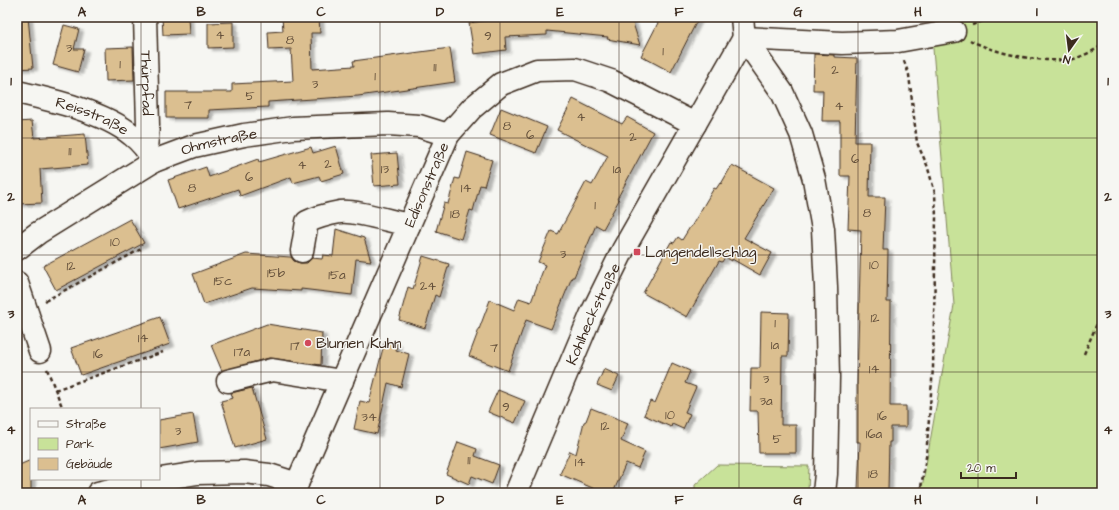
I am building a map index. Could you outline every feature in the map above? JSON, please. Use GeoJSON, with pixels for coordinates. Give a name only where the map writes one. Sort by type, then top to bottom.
{"type":"FeatureCollection","features":[{"type":"Feature","properties":{"kind":"street","name":"Thürpfad"},"geometry":{"type":"LineString","coordinates":[[145,17],[150,155]]}},
{"type":"Feature","properties":{"kind":"street"},"geometry":{"type":"LineString","coordinates":[[742,17],[744,38],[782,92],[801,134],[814,179],[823,229],[828,377],[826,474],[824,493]]}},
{"type":"Feature","properties":{"kind":"street"},"geometry":{"type":"LineString","coordinates":[[744,38],[842,43],[898,41],[954,31]]}},
{"type":"Feature","properties":{"kind":"street","name":"Kohlheckstraße"},"geometry":{"type":"LineString","coordinates":[[516,493],[591,315],[623,250],[744,38]]}},
{"type":"Feature","properties":{"kind":"street","name":"Edisonstraße"},"geometry":{"type":"LineString","coordinates":[[295,489],[448,135],[472,108],[501,84],[537,70],[575,70],[611,81],[695,124]]}},
{"type":"Feature","properties":{"kind":"street","name":"Reisstraße"},"geometry":{"type":"LineString","coordinates":[[17,92],[49,99],[89,112],[116,125],[132,135],[150,155]]}},
{"type":"Feature","properties":{"kind":"street","name":"Ohmstraße"},"geometry":{"type":"LineString","coordinates":[[17,249],[150,155],[244,135],[293,128],[388,124],[419,126],[448,135]]}},
{"type":"Feature","properties":{"kind":"street"},"geometry":{"type":"LineString","coordinates":[[302,251],[307,222],[341,212],[360,214],[409,226]]}},
{"type":"Feature","properties":{"kind":"street"},"geometry":{"type":"LineString","coordinates":[[17,283],[40,351]]}},
{"type":"Feature","properties":{"kind":"street"},"geometry":{"type":"LineString","coordinates":[[228,381],[272,370],[342,381]]}},
{"type":"Feature","properties":{"kind":"street"},"geometry":{"type":"LineString","coordinates":[[160,479],[198,473],[244,472],[269,475],[295,489]]}},
{"type":"Feature","properties":{"kind":"street"},"geometry":{"type":"LineString","coordinates":[[98,493],[154,480]]}},
{"type":"Feature","properties":{"kind":"path"},"geometry":{"type":"LineString","coordinates":[[954,31],[979,45],[1038,60],[1075,59],[1102,46]]}},
{"type":"Feature","properties":{"kind":"path"},"geometry":{"type":"LineString","coordinates":[[898,41],[909,75],[916,143],[926,165],[935,193],[936,218],[933,368],[926,457],[920,493]]}},
{"type":"Feature","properties":{"kind":"path"},"geometry":{"type":"LineString","coordinates":[[26,311],[141,248]]}},
{"type":"Feature","properties":{"kind":"path"},"geometry":{"type":"LineString","coordinates":[[1084,354],[1102,312]]}},
{"type":"Feature","properties":{"kind":"path"},"geometry":{"type":"LineString","coordinates":[[40,351],[63,408]]}},
{"type":"Feature","properties":{"kind":"path"},"geometry":{"type":"LineString","coordinates":[[55,390],[163,352]]}},
{"type":"Feature","properties":{"kind":"green space"},"geometry":{"type":"Polygon","coordinates":[[[947,17],[1102,17],[1102,493],[921,493],[954,305],[931,24],[947,17]]]}},
{"type":"Feature","properties":{"kind":"green space"},"geometry":{"type":"Polygon","coordinates":[[[717,465],[809,466],[808,493],[695,493],[695,485],[717,465]]]}},
{"type":"Feature","properties":{"kind":"building"},"geometry":{"type":"Polygon","coordinates":[[[17,17],[28,17],[33,68],[17,69],[17,17]]]}},
{"type":"Feature","properties":{"kind":"building"},"geometry":{"type":"Polygon","coordinates":[[[162,17],[188,17],[189,34],[163,35],[162,17]]]}},
{"type":"Feature","properties":{"kind":"building"},"geometry":{"type":"Polygon","coordinates":[[[282,17],[319,17],[320,33],[311,33],[312,69],[354,66],[353,61],[450,48],[455,82],[358,96],[268,102],[268,107],[209,110],[209,118],[166,118],[166,92],[232,92],[232,84],[293,81],[291,49],[269,50],[268,32],[283,31],[282,17]]]}},
{"type":"Feature","properties":{"kind":"building"},"geometry":{"type":"Polygon","coordinates":[[[511,17],[631,17],[640,45],[607,39],[608,37],[547,31],[547,35],[505,37],[506,50],[474,54],[469,23],[511,17]]]}},
{"type":"Feature","properties":{"kind":"building"},"geometry":{"type":"Polygon","coordinates":[[[661,17],[699,17],[671,72],[641,56],[661,17]]]}},
{"type":"Feature","properties":{"kind":"building"},"geometry":{"type":"Polygon","coordinates":[[[233,22],[233,47],[208,48],[208,23],[233,22]]]}},
{"type":"Feature","properties":{"kind":"building"},"geometry":{"type":"Polygon","coordinates":[[[64,25],[79,29],[74,49],[84,49],[78,72],[53,65],[64,25]]]}},
{"type":"Feature","properties":{"kind":"building"},"geometry":{"type":"Polygon","coordinates":[[[133,47],[134,80],[106,81],[105,48],[133,47]]]}},
{"type":"Feature","properties":{"kind":"building"},"geometry":{"type":"Polygon","coordinates":[[[814,54],[857,58],[855,142],[870,142],[869,197],[885,197],[883,250],[888,250],[887,302],[891,302],[890,406],[906,406],[906,427],[891,427],[891,442],[889,442],[888,491],[858,490],[860,442],[857,442],[857,384],[861,230],[848,229],[850,176],[840,176],[840,121],[822,121],[823,90],[813,90],[814,54]]]}},
{"type":"Feature","properties":{"kind":"building"},"geometry":{"type":"Polygon","coordinates":[[[573,99],[622,124],[627,117],[653,132],[617,199],[619,200],[603,229],[596,225],[574,277],[572,277],[551,329],[526,320],[508,371],[469,356],[490,300],[514,310],[519,298],[531,302],[545,265],[538,262],[551,231],[558,234],[586,182],[592,185],[608,156],[557,130],[573,99]]]}},
{"type":"Feature","properties":{"kind":"building"},"geometry":{"type":"Polygon","coordinates":[[[501,108],[547,127],[536,153],[490,135],[501,108]]]}},
{"type":"Feature","properties":{"kind":"building"},"geometry":{"type":"Polygon","coordinates":[[[32,121],[34,138],[85,134],[88,165],[40,169],[42,203],[17,204],[17,122],[32,121]]]}},
{"type":"Feature","properties":{"kind":"building"},"geometry":{"type":"Polygon","coordinates":[[[336,146],[344,174],[321,181],[319,176],[293,183],[291,177],[240,196],[238,189],[178,209],[168,180],[206,167],[209,177],[258,159],[259,162],[311,147],[313,153],[336,146]]]}},
{"type":"Feature","properties":{"kind":"building"},"geometry":{"type":"Polygon","coordinates":[[[467,152],[492,160],[484,186],[480,185],[473,211],[470,210],[461,239],[436,231],[444,203],[448,204],[455,178],[459,179],[467,152]]]}},
{"type":"Feature","properties":{"kind":"building"},"geometry":{"type":"Polygon","coordinates":[[[397,153],[400,184],[374,186],[371,155],[397,153]]]}},
{"type":"Feature","properties":{"kind":"building"},"geometry":{"type":"Polygon","coordinates":[[[732,165],[774,188],[744,238],[772,253],[760,275],[732,259],[732,261],[725,257],[722,262],[719,261],[687,317],[643,293],[671,242],[674,243],[678,237],[682,240],[714,188],[716,189],[720,183],[721,184],[732,165]]]}},
{"type":"Feature","properties":{"kind":"building"},"geometry":{"type":"Polygon","coordinates":[[[130,219],[144,243],[56,290],[43,266],[130,219]]]}},
{"type":"Feature","properties":{"kind":"building"},"geometry":{"type":"Polygon","coordinates":[[[336,229],[364,238],[371,261],[356,259],[352,295],[301,289],[301,291],[252,288],[204,304],[193,274],[246,254],[291,257],[294,261],[300,263],[307,263],[312,258],[322,259],[323,255],[333,256],[336,229]]]}},
{"type":"Feature","properties":{"kind":"building"},"geometry":{"type":"Polygon","coordinates":[[[423,256],[449,264],[439,297],[435,295],[425,328],[399,320],[408,287],[413,289],[423,256]]]}},
{"type":"Feature","properties":{"kind":"building"},"geometry":{"type":"Polygon","coordinates":[[[761,312],[789,313],[788,356],[782,356],[781,425],[796,425],[796,453],[759,453],[758,411],[750,411],[751,368],[760,368],[761,312]]]}},
{"type":"Feature","properties":{"kind":"building"},"geometry":{"type":"Polygon","coordinates":[[[160,317],[170,344],[81,375],[71,348],[160,317]]]}},
{"type":"Feature","properties":{"kind":"building"},"geometry":{"type":"Polygon","coordinates":[[[267,324],[322,333],[321,365],[269,358],[222,371],[211,345],[267,324]]]}},
{"type":"Feature","properties":{"kind":"building"},"geometry":{"type":"Polygon","coordinates":[[[385,340],[397,343],[396,350],[409,354],[401,387],[388,383],[377,434],[354,429],[360,401],[369,403],[385,340]]]}},
{"type":"Feature","properties":{"kind":"building"},"geometry":{"type":"Polygon","coordinates":[[[672,363],[690,371],[685,383],[696,387],[685,412],[690,414],[683,429],[672,424],[671,427],[644,415],[650,401],[655,403],[672,363]]]}},
{"type":"Feature","properties":{"kind":"building"},"geometry":{"type":"Polygon","coordinates":[[[604,369],[619,376],[612,391],[597,385],[604,369]]]}},
{"type":"Feature","properties":{"kind":"building"},"geometry":{"type":"Polygon","coordinates":[[[252,388],[267,439],[235,448],[221,401],[233,398],[231,393],[252,388]]]}},
{"type":"Feature","properties":{"kind":"building"},"geometry":{"type":"Polygon","coordinates":[[[498,390],[525,401],[515,423],[488,412],[498,390]]]}},
{"type":"Feature","properties":{"kind":"building"},"geometry":{"type":"Polygon","coordinates":[[[591,408],[628,423],[621,441],[645,452],[638,468],[626,463],[613,493],[604,493],[560,474],[570,451],[576,454],[584,422],[586,421],[591,408]]]}},
{"type":"Feature","properties":{"kind":"building"},"geometry":{"type":"Polygon","coordinates":[[[193,414],[198,442],[160,449],[160,420],[193,414]]]}},
{"type":"Feature","properties":{"kind":"building"},"geometry":{"type":"Polygon","coordinates":[[[458,442],[477,449],[475,456],[499,465],[492,484],[472,476],[469,484],[446,474],[458,442]]]}},
{"type":"Feature","properties":{"kind":"building"},"geometry":{"type":"Polygon","coordinates":[[[30,460],[31,490],[24,493],[17,493],[17,466],[30,460]]]}},
{"type":"Feature","properties":{"kind":"place","name":"Langendellschlag"},"geometry":{"type":"Point","coordinates":[637,252]}},
{"type":"Feature","properties":{"kind":"place","name":"Blumen Kuhn"},"geometry":{"type":"Point","coordinates":[308,343]}}]}
